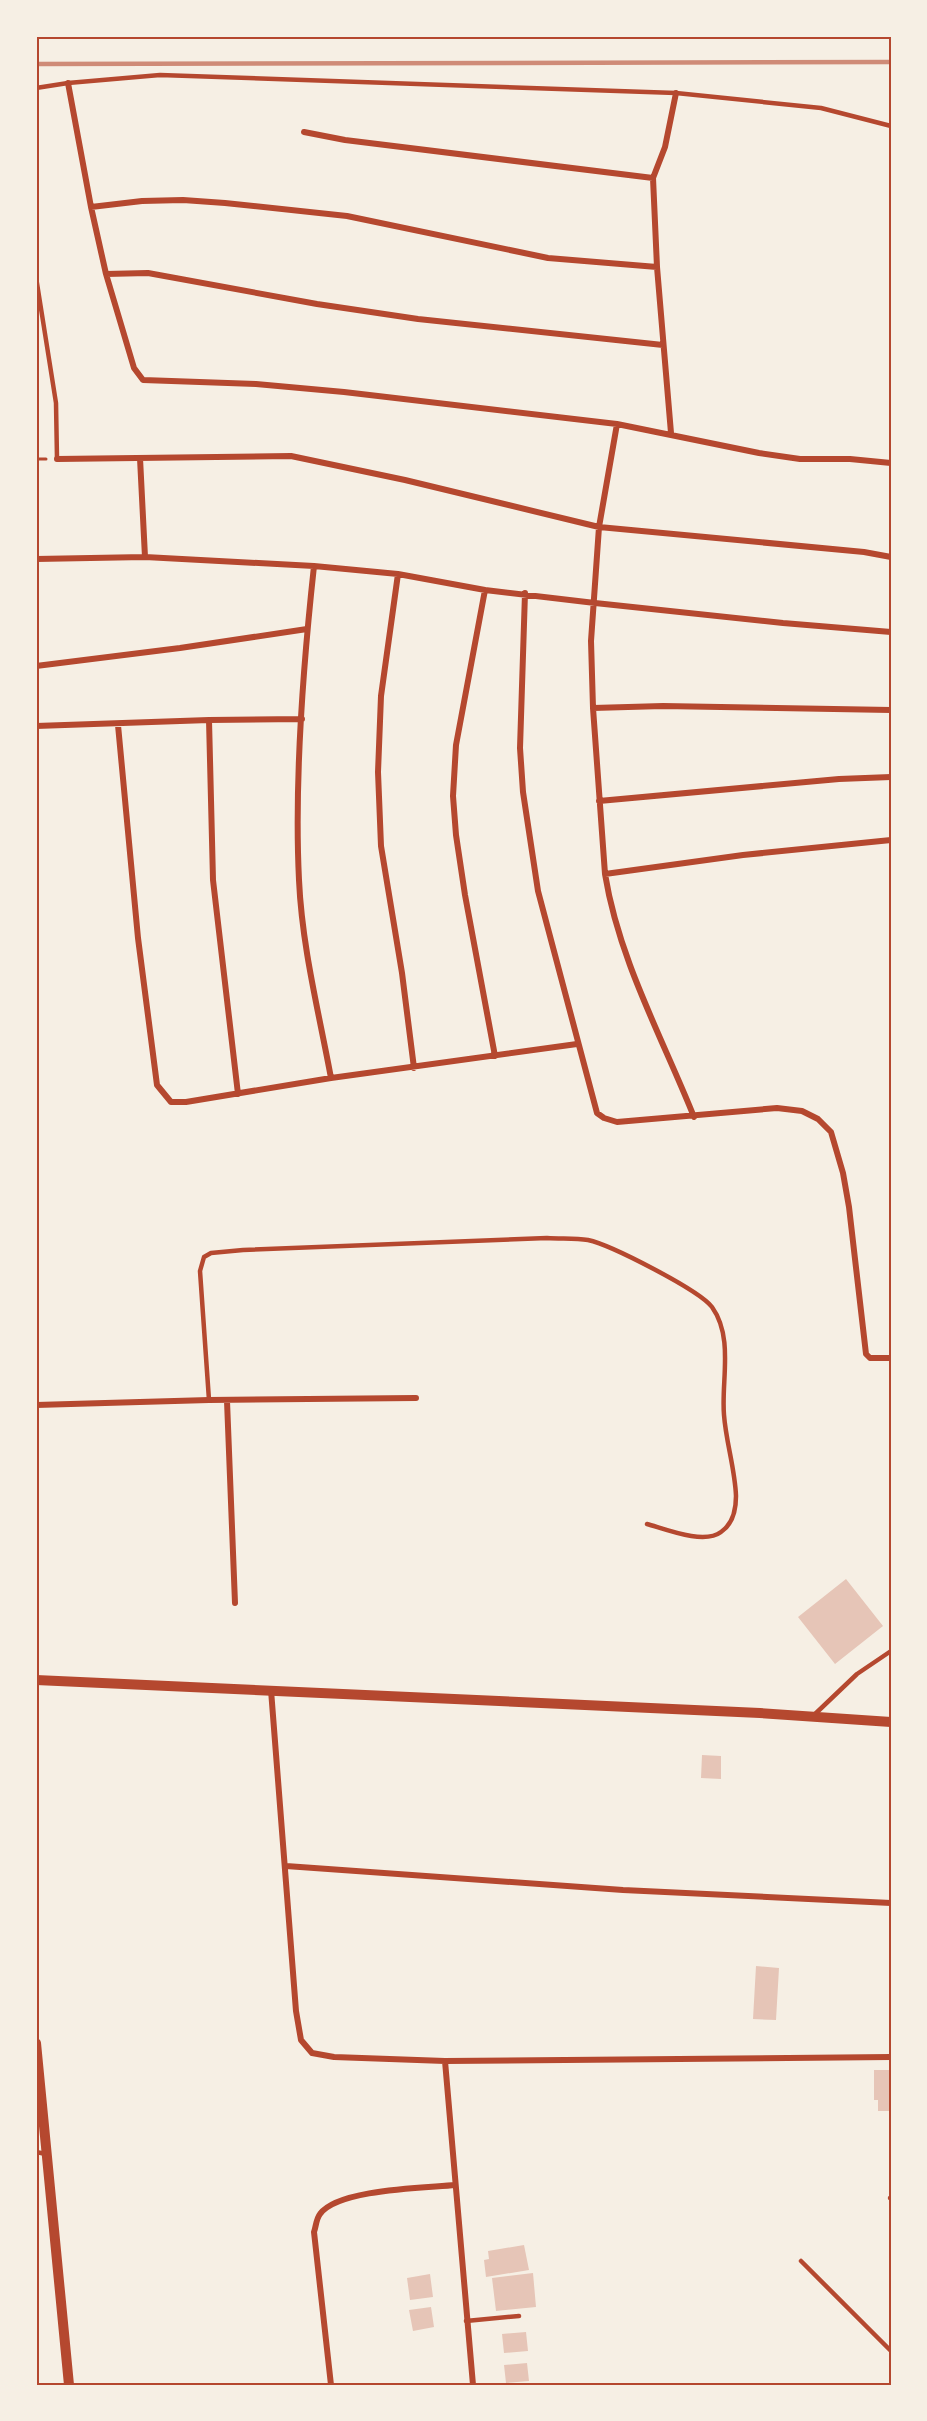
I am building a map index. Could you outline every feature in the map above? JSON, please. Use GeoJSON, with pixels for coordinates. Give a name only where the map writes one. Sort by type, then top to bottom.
{"type":"FeatureCollection","features":[{"type":"Feature","properties":{"kind":"street"},"geometry":{"type":"LineString","coordinates":[[69,83],[91,207],[106,274],[134,368],[143,380],[256,384],[617,424],[759,453],[800,459],[850,459],[891,463]]}},
{"type":"Feature","properties":{"kind":"street"},"geometry":{"type":"LineString","coordinates":[[671,434],[657,267],[653,178],[665,147],[676,93]]}},
{"type":"Feature","properties":{"kind":"street"},"geometry":{"type":"LineString","coordinates":[[304,132],[345,140],[653,178]]}},
{"type":"Feature","properties":{"kind":"street"},"geometry":{"type":"LineString","coordinates":[[91,207],[142,201],[183,200],[225,203],[347,216],[548,258],[657,267]]}},
{"type":"Feature","properties":{"kind":"street"},"geometry":{"type":"LineString","coordinates":[[106,274],[148,273],[317,304],[418,318],[663,345]]}},
{"type":"Feature","properties":{"kind":"street"},"geometry":{"type":"LineString","coordinates":[[617,424],[598,527],[591,641],[593,708],[605,874],[609,898],[628,959],[694,1117]]}},
{"type":"Feature","properties":{"kind":"street"},"geometry":{"type":"LineString","coordinates":[[57,459],[291,456],[405,480],[598,527],[864,552],[891,557]]}},
{"type":"Feature","properties":{"kind":"street"},"geometry":{"type":"LineString","coordinates":[[140,458],[145,557]]}},
{"type":"Feature","properties":{"kind":"street"},"geometry":{"type":"LineString","coordinates":[[36,559],[145,557],[314,566],[398,574],[485,590],[595,603],[891,632]]}},
{"type":"Feature","properties":{"kind":"street"},"geometry":{"type":"LineString","coordinates":[[314,566],[307,629],[302,719],[298,809],[299,881],[306,939],[331,1078]]}},
{"type":"Feature","properties":{"kind":"street"},"geometry":{"type":"LineString","coordinates":[[398,574],[381,696],[378,783],[381,846],[402,973],[414,1068]]}},
{"type":"Feature","properties":{"kind":"street"},"geometry":{"type":"LineString","coordinates":[[485,590],[456,745],[453,796],[465,894],[495,1056]]}},
{"type":"Feature","properties":{"kind":"street"},"geometry":{"type":"LineString","coordinates":[[525,593],[520,748],[523,792],[538,891],[597,1113],[617,1122],[694,1117],[731,1111],[785,1109],[802,1111],[818,1119],[831,1132],[843,1173],[866,1354],[870,1358],[891,1358]]}},
{"type":"Feature","properties":{"kind":"street"},"geometry":{"type":"LineString","coordinates":[[36,666],[307,629]]}},
{"type":"Feature","properties":{"kind":"street"},"geometry":{"type":"LineString","coordinates":[[593,708],[687,706],[891,710]]}},
{"type":"Feature","properties":{"kind":"street"},"geometry":{"type":"LineString","coordinates":[[36,726],[302,719]]}},
{"type":"Feature","properties":{"kind":"street"},"geometry":{"type":"LineString","coordinates":[[209,720],[213,880],[238,1094]]}},
{"type":"Feature","properties":{"kind":"street"},"geometry":{"type":"LineString","coordinates":[[118,725],[138,938],[157,1085],[171,1102],[186,1102],[331,1078],[578,1044]]}},
{"type":"Feature","properties":{"kind":"street"},"geometry":{"type":"LineString","coordinates":[[599,801],[838,779],[891,777]]}},
{"type":"Feature","properties":{"kind":"street"},"geometry":{"type":"LineString","coordinates":[[605,874],[743,855],[891,840]]}},
{"type":"Feature","properties":{"kind":"street"},"geometry":{"type":"LineString","coordinates":[[36,1405],[209,1400],[416,1398]]}},
{"type":"Feature","properties":{"kind":"street"},"geometry":{"type":"LineString","coordinates":[[227,1401],[235,1604]]}},
{"type":"Feature","properties":{"kind":"street"},"geometry":{"type":"LineString","coordinates":[[36,1680],[891,1722]]}},
{"type":"Feature","properties":{"kind":"street"},"geometry":{"type":"LineString","coordinates":[[271,1690],[296,2011],[301,2040],[312,2053],[334,2057],[445,2061],[891,2057]]}},
{"type":"Feature","properties":{"kind":"street"},"geometry":{"type":"LineString","coordinates":[[286,1866],[623,1890],[891,1903]]}},
{"type":"Feature","properties":{"kind":"street"},"geometry":{"type":"LineString","coordinates":[[36,2043],[41,2153],[69,2385]]}},
{"type":"Feature","properties":{"kind":"street"},"geometry":{"type":"LineString","coordinates":[[445,2061],[473,2385]]}},
{"type":"Feature","properties":{"kind":"street"},"geometry":{"type":"LineString","coordinates":[[330,2385],[314,2232],[318,2216],[326,2208],[344,2199],[455,2185]]}},
{"type":"Feature","properties":{"kind":"lane"},"geometry":{"type":"LineString","coordinates":[[36,88],[160,75],[676,93],[821,108],[891,126]]}},
{"type":"Feature","properties":{"kind":"lane"},"geometry":{"type":"LineString","coordinates":[[36,277],[56,403],[57,459]]}},
{"type":"Feature","properties":{"kind":"lane"},"geometry":{"type":"LineString","coordinates":[[209,1400],[200,1271],[204,1257],[211,1253],[547,1238],[589,1240],[691,1289],[712,1308],[720,1329],[725,1354],[723,1413],[736,1497],[732,1521],[720,1534],[706,1537],[690,1536],[647,1524]]}},
{"type":"Feature","properties":{"kind":"lane"},"geometry":{"type":"LineString","coordinates":[[812,1717],[857,1674],[891,1651]]}},
{"type":"Feature","properties":{"kind":"lane"},"geometry":{"type":"LineString","coordinates":[[801,2261],[891,2351]]}},
{"type":"Feature","properties":{"kind":"lane"},"geometry":{"type":"LineString","coordinates":[[466,2321],[519,2316]]}},
{"type":"Feature","properties":{"kind":"building"},"geometry":{"type":"Polygon","coordinates":[[[846,1579],[883,1626],[835,1664],[798,1617],[846,1579]]]}},
{"type":"Feature","properties":{"kind":"building"},"geometry":{"type":"Polygon","coordinates":[[[702,1755],[721,1756],[721,1779],[701,1778],[702,1755]]]}},
{"type":"Feature","properties":{"kind":"building"},"geometry":{"type":"Polygon","coordinates":[[[756,1966],[779,1968],[776,2020],[753,2019],[756,1966]]]}},
{"type":"Feature","properties":{"kind":"building"},"geometry":{"type":"Polygon","coordinates":[[[874,2070],[891,2070],[891,2111],[878,2111],[878,2100],[874,2100],[874,2070]]]}},
{"type":"Feature","properties":{"kind":"building"},"geometry":{"type":"Polygon","coordinates":[[[524,2245],[529,2270],[486,2277],[484,2260],[489,2259],[488,2251],[524,2245]]]}},
{"type":"Feature","properties":{"kind":"building"},"geometry":{"type":"Polygon","coordinates":[[[533,2273],[536,2307],[496,2311],[492,2278],[533,2273]]]}},
{"type":"Feature","properties":{"kind":"building"},"geometry":{"type":"Polygon","coordinates":[[[430,2274],[433,2297],[410,2300],[407,2278],[430,2274]]]}},
{"type":"Feature","properties":{"kind":"building"},"geometry":{"type":"Polygon","coordinates":[[[431,2307],[434,2327],[413,2331],[409,2310],[431,2307]]]}},
{"type":"Feature","properties":{"kind":"building"},"geometry":{"type":"Polygon","coordinates":[[[526,2332],[528,2351],[504,2353],[502,2334],[526,2332]]]}},
{"type":"Feature","properties":{"kind":"building"},"geometry":{"type":"Polygon","coordinates":[[[527,2363],[529,2381],[506,2383],[504,2365],[527,2363]]]}},
{"type":"Feature","properties":{"kind":"railway"},"geometry":{"type":"LineString","coordinates":[[36,64],[891,62]]}}]}
